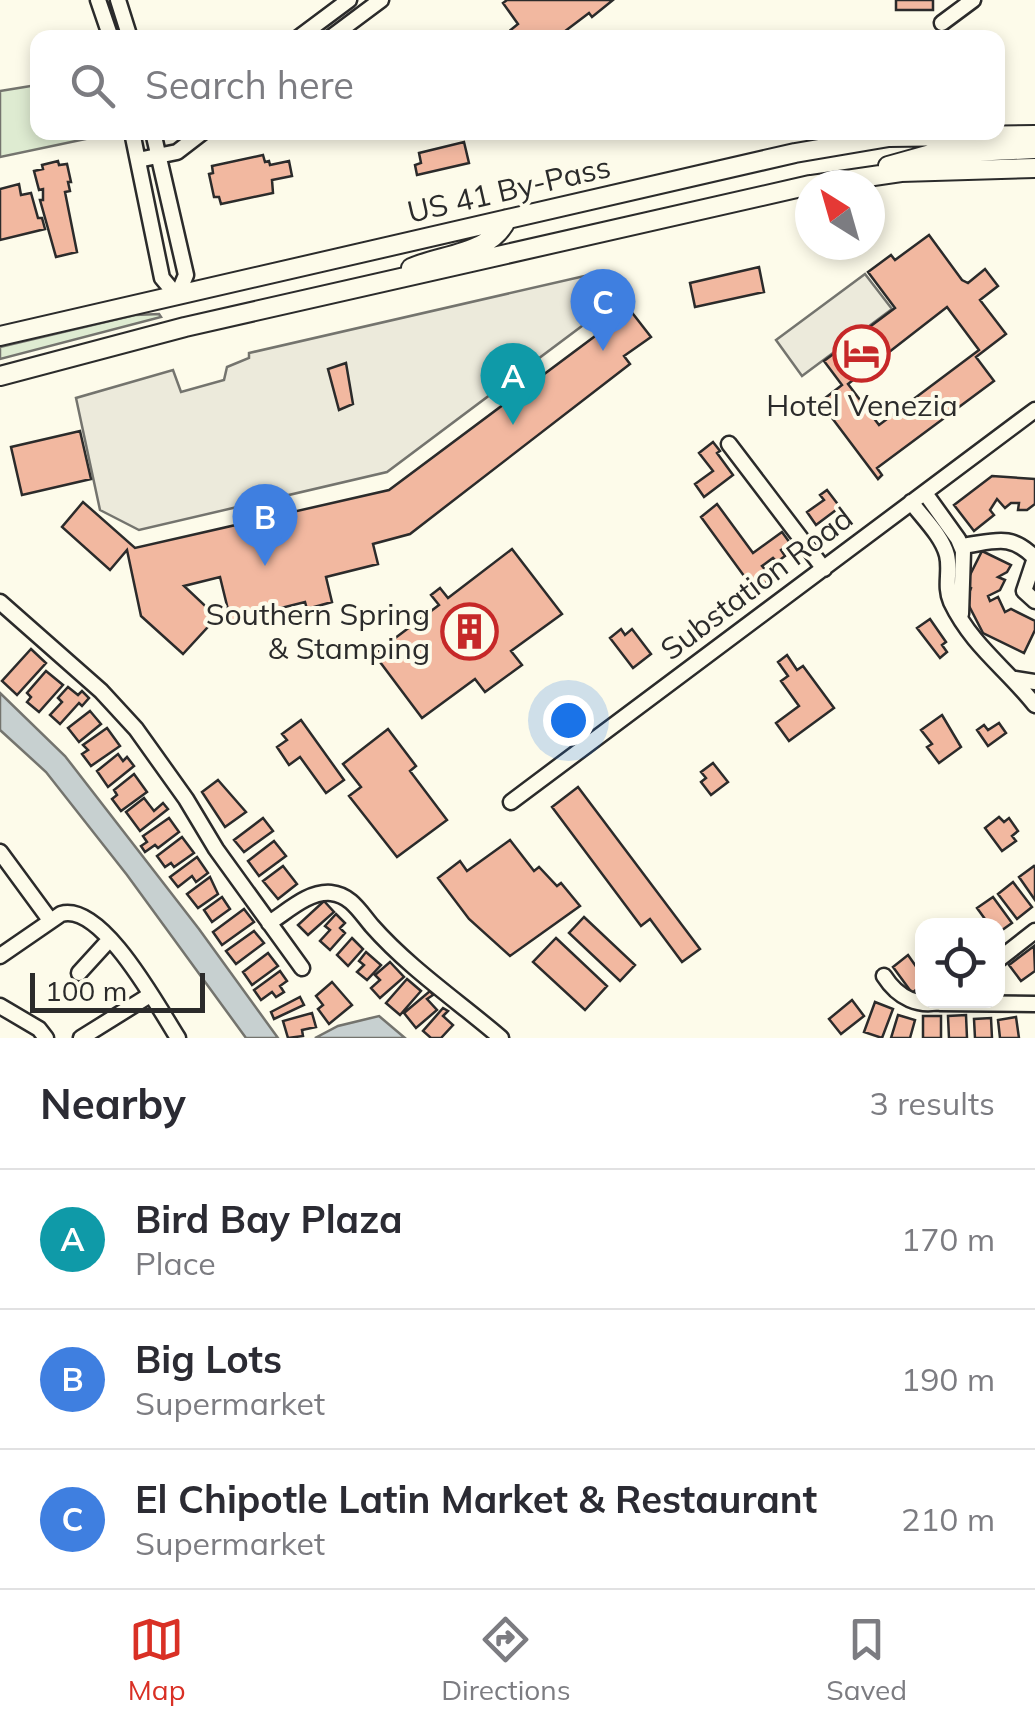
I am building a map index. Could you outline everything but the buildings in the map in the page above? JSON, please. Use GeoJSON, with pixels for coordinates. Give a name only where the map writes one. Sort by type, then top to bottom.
{"type":"FeatureCollection","features":[{"type":"Feature","properties":{"kind":"main road","name":"US 41 By-Pass"},"geometry":{"type":"LineString","coordinates":[[1005,135],[1035,135]]}},
{"type":"Feature","properties":{"kind":"main road","name":"US 41 By-Pass"},"geometry":{"type":"LineString","coordinates":[[0,336],[735,166],[872,140]]}},
{"type":"Feature","properties":{"kind":"main road"},"geometry":{"type":"LineString","coordinates":[[878,170],[918,156],[1035,149]]}},
{"type":"Feature","properties":{"kind":"main road"},"geometry":{"type":"LineString","coordinates":[[735,166],[741,200]]}},
{"type":"Feature","properties":{"kind":"main road","name":"US 41 By-Pass"},"geometry":{"type":"LineString","coordinates":[[885,175],[955,168],[1035,168]]}},
{"type":"Feature","properties":{"kind":"main road","name":"US 41 By-Pass"},"geometry":{"type":"LineString","coordinates":[[0,376],[184,327],[795,188]]}},
{"type":"Feature","properties":{"kind":"main road"},"geometry":{"type":"LineString","coordinates":[[384,282],[426,262],[492,240],[507,219]]}},
{"type":"Feature","properties":{"kind":"main road"},"geometry":{"type":"LineString","coordinates":[[177,296],[184,327]]}},
{"type":"Feature","properties":{"kind":"street"},"geometry":{"type":"LineString","coordinates":[[98,0],[108,30]]}},
{"type":"Feature","properties":{"kind":"street"},"geometry":{"type":"LineString","coordinates":[[118,0],[127,30]]}},
{"type":"Feature","properties":{"kind":"street"},"geometry":{"type":"LineString","coordinates":[[309,30],[349,0]]}},
{"type":"Feature","properties":{"kind":"street"},"geometry":{"type":"LineString","coordinates":[[341,30],[381,0]]}},
{"type":"Feature","properties":{"kind":"street"},"geometry":{"type":"LineString","coordinates":[[942,23],[972,0]]}},
{"type":"Feature","properties":{"kind":"street"},"geometry":{"type":"LineString","coordinates":[[133,140],[162,278],[177,296],[186,275],[156,140]]}},
{"type":"Feature","properties":{"kind":"street"},"geometry":{"type":"LineString","coordinates":[[138,160],[177,152],[192,140]]}},
{"type":"Feature","properties":{"kind":"street","name":"Substation Road"},"geometry":{"type":"LineString","coordinates":[[511,802],[1035,410]]}},
{"type":"Feature","properties":{"kind":"street"},"geometry":{"type":"LineString","coordinates":[[728,444],[824,569]]}},
{"type":"Feature","properties":{"kind":"street"},"geometry":{"type":"LineString","coordinates":[[924,492],[961,546],[962,620]]}},
{"type":"Feature","properties":{"kind":"street"},"geometry":{"type":"LineString","coordinates":[[912,502],[944,547],[948,593],[962,620],[996,666],[1015,679],[1035,705]]}},
{"type":"Feature","properties":{"kind":"street"},"geometry":{"type":"LineString","coordinates":[[961,546],[1011,540],[1020,543],[1035,558],[1024,591],[1035,601]]}},
{"type":"Feature","properties":{"kind":"street"},"geometry":{"type":"LineString","coordinates":[[0,602],[101,691],[136,729],[302,968]]}},
{"type":"Feature","properties":{"kind":"street"},"geometry":{"type":"LineString","coordinates":[[1015,679],[1035,682]]}},
{"type":"Feature","properties":{"kind":"street"},"geometry":{"type":"LineString","coordinates":[[0,852],[50,920]]}},
{"type":"Feature","properties":{"kind":"street"},"geometry":{"type":"LineString","coordinates":[[269,923],[313,895],[342,896],[389,943],[502,1038]]}},
{"type":"Feature","properties":{"kind":"street"},"geometry":{"type":"LineString","coordinates":[[0,956],[50,920],[68,912],[76,913],[110,939],[178,1038]]}},
{"type":"Feature","properties":{"kind":"street"},"geometry":{"type":"LineString","coordinates":[[1005,955],[1035,931]]}},
{"type":"Feature","properties":{"kind":"street"},"geometry":{"type":"LineString","coordinates":[[79,973],[110,939]]}},
{"type":"Feature","properties":{"kind":"street"},"geometry":{"type":"LineString","coordinates":[[884,976],[906,998],[915,1001]]}},
{"type":"Feature","properties":{"kind":"street"},"geometry":{"type":"LineString","coordinates":[[81,1038],[150,995]]}},
{"type":"Feature","properties":{"kind":"street"},"geometry":{"type":"LineString","coordinates":[[1005,1003],[1035,1004]]}},
{"type":"Feature","properties":{"kind":"street"},"geometry":{"type":"LineString","coordinates":[[0,1006],[39,1029],[46,1038]]}},
{"type":"Feature","properties":{"kind":"green space"},"geometry":{"type":"Polygon","coordinates":[[[30,86],[30,140],[81,140],[0,157],[0,91],[30,86]]]}},
{"type":"Feature","properties":{"kind":"green space"},"geometry":{"type":"Polygon","coordinates":[[[135,315],[161,317],[0,359],[0,347],[135,315]]]}},
{"type":"Feature","properties":{"kind":"shaded area"},"geometry":{"type":"Polygon","coordinates":[[[602,272],[610,305],[387,472],[139,530],[100,510],[76,398],[173,370],[181,392],[224,380],[227,367],[249,358],[249,353],[602,272]]]}},
{"type":"Feature","properties":{"kind":"shaded area"},"geometry":{"type":"Polygon","coordinates":[[[865,274],[892,309],[802,376],[776,340],[865,274]]]}},
{"type":"Feature","properties":{"kind":"shaded area"},"geometry":{"type":"Polygon","coordinates":[[[0,693],[65,756],[278,1038],[246,1038],[46,772],[0,730],[0,693]]]}},
{"type":"Feature","properties":{"kind":"shaded area"},"geometry":{"type":"Polygon","coordinates":[[[379,1016],[405,1038],[315,1038],[338,1026],[379,1016]]]}},
{"type":"Feature","properties":{"kind":"place","name":"El Chipotle Latin Market & Restaurant"},"geometry":{"type":"Point","coordinates":[603,351]}},
{"type":"Feature","properties":{"kind":"place","name":"Hotel Venezia"},"geometry":{"type":"Point","coordinates":[862,353]}},
{"type":"Feature","properties":{"kind":"place","name":"Bird Bay Plaza"},"geometry":{"type":"Point","coordinates":[513,425]}},
{"type":"Feature","properties":{"kind":"place","name":"Big Lots"},"geometry":{"type":"Point","coordinates":[265,566]}},
{"type":"Feature","properties":{"kind":"place","name":"Southern Spring & Stamping"},"geometry":{"type":"Point","coordinates":[469,632]}}]}
